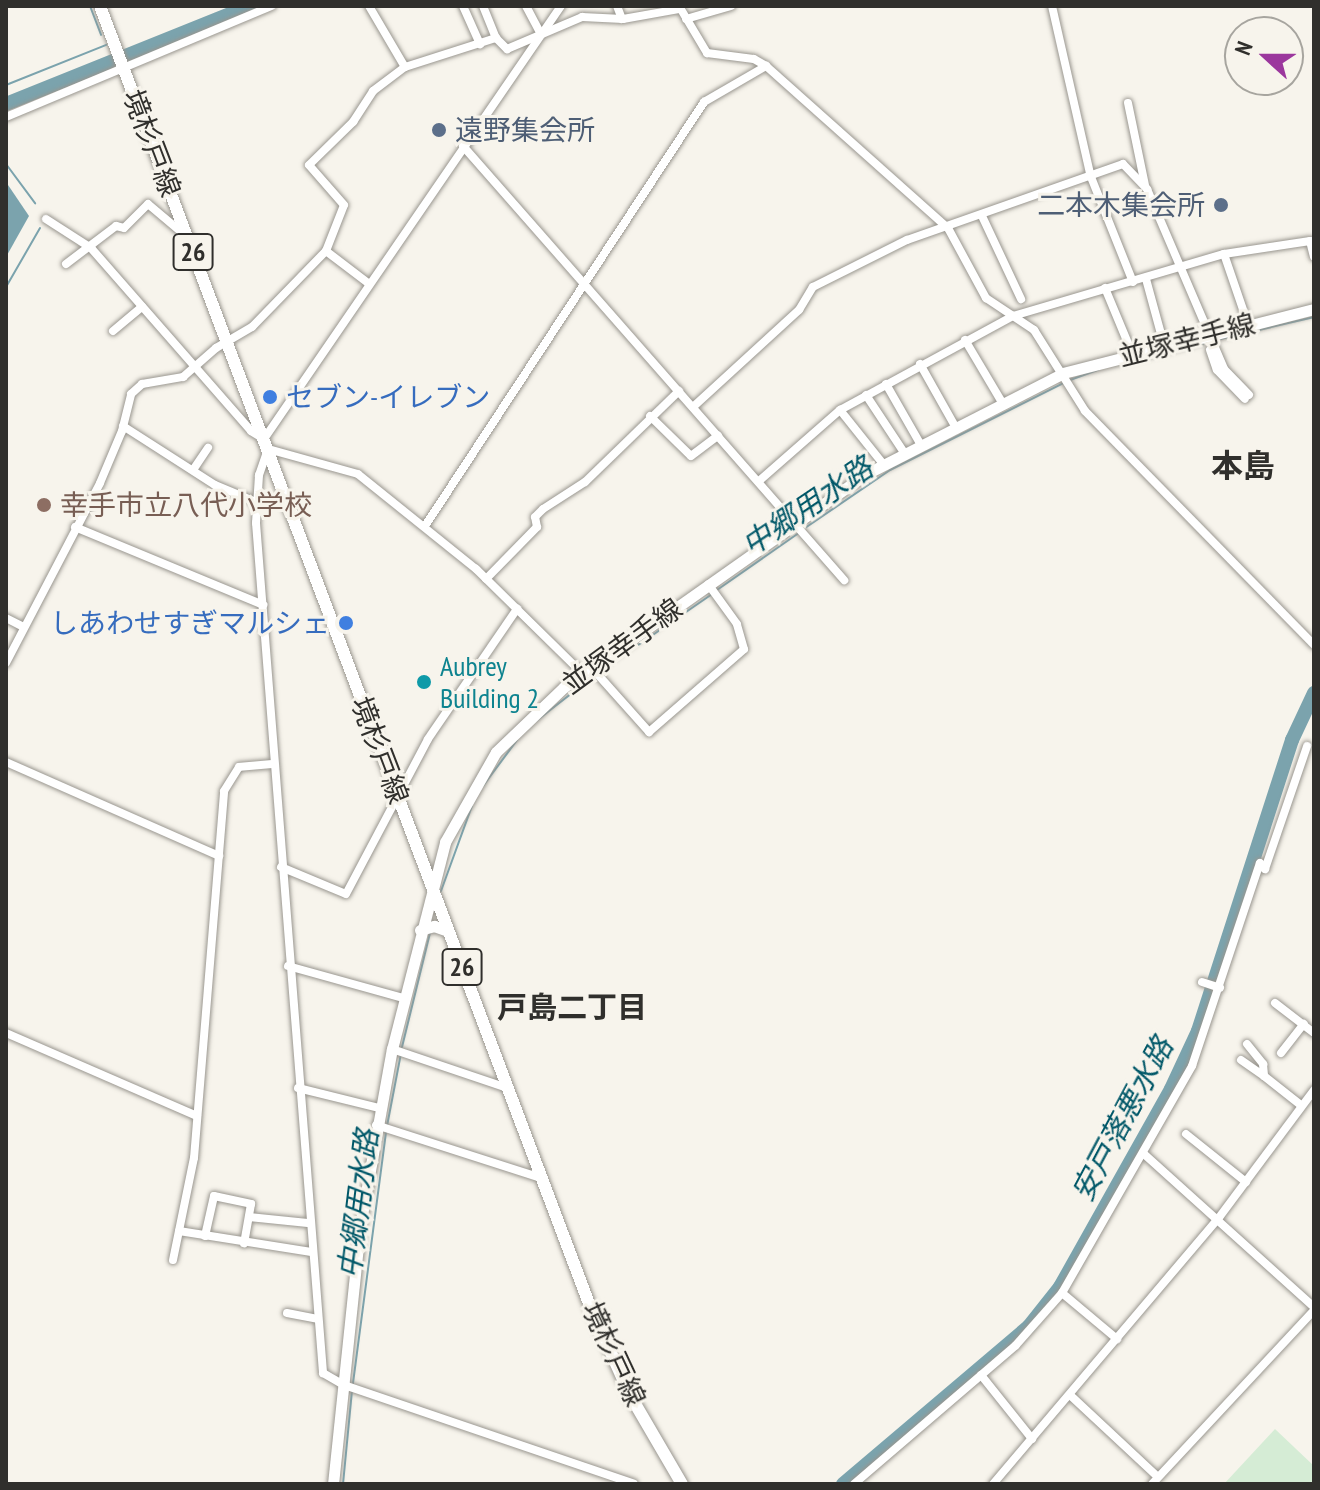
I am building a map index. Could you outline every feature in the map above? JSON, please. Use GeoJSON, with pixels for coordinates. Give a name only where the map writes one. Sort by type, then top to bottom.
{"type":"FeatureCollection","features":[{"type":"Feature","properties":{"kind":"main road","name":"境杉戸線"},"geometry":{"type":"LineString","coordinates":[[100,6],[541,1178],[611,1355],[682,1484]]}},
{"type":"Feature","properties":{"kind":"main road","name":"並塚幸手線"},"geometry":{"type":"LineString","coordinates":[[333,1484],[379,1108],[432,887],[454,822],[485,766],[541,705],[795,521],[884,465],[1063,373],[1314,309]]}},
{"type":"Feature","properties":{"kind":"main road"},"geometry":{"type":"LineString","coordinates":[[420,930],[434,926],[448,931]]}},
{"type":"Feature","properties":{"kind":"street"},"geometry":{"type":"LineString","coordinates":[[6,117],[272,6]]}},
{"type":"Feature","properties":{"kind":"street"},"geometry":{"type":"LineString","coordinates":[[369,6],[405,67]]}},
{"type":"Feature","properties":{"kind":"street"},"geometry":{"type":"LineString","coordinates":[[463,6],[480,44]]}},
{"type":"Feature","properties":{"kind":"street"},"geometry":{"type":"LineString","coordinates":[[483,6],[496,38],[507,49],[592,11],[622,19],[679,7],[707,53],[754,59],[766,66],[948,228],[986,298],[1034,330],[1085,411],[1314,645]]}},
{"type":"Feature","properties":{"kind":"street"},"geometry":{"type":"LineString","coordinates":[[526,6],[541,34]]}},
{"type":"Feature","properties":{"kind":"street"},"geometry":{"type":"LineString","coordinates":[[561,6],[368,283],[266,444],[256,502],[288,966],[323,1373],[344,1385],[634,1484]]}},
{"type":"Feature","properties":{"kind":"street"},"geometry":{"type":"LineString","coordinates":[[617,6],[622,19]]}},
{"type":"Feature","properties":{"kind":"street"},"geometry":{"type":"LineString","coordinates":[[686,19],[731,6]]}},
{"type":"Feature","properties":{"kind":"street"},"geometry":{"type":"LineString","coordinates":[[1052,6],[1091,177],[1133,282]]}},
{"type":"Feature","properties":{"kind":"street"},"geometry":{"type":"LineString","coordinates":[[6,663],[123,426],[126,404],[137,386],[178,380],[297,286],[326,251],[344,205],[309,165],[353,122],[373,91],[405,67],[496,38]]}},
{"type":"Feature","properties":{"kind":"street"},"geometry":{"type":"LineString","coordinates":[[425,526],[710,95],[766,66]]}},
{"type":"Feature","properties":{"kind":"street"},"geometry":{"type":"LineString","coordinates":[[1128,103],[1145,186],[1213,349],[1224,369],[1247,397]]}},
{"type":"Feature","properties":{"kind":"street"},"geometry":{"type":"LineString","coordinates":[[463,146],[844,580]]}},
{"type":"Feature","properties":{"kind":"street"},"geometry":{"type":"LineString","coordinates":[[693,407],[799,310],[813,287],[907,240],[1123,164],[1145,186]]}},
{"type":"Feature","properties":{"kind":"street"},"geometry":{"type":"LineString","coordinates":[[66,264],[85,245],[116,226],[124,228],[148,204],[188,237]]}},
{"type":"Feature","properties":{"kind":"street"},"geometry":{"type":"LineString","coordinates":[[982,216],[1021,299]]}},
{"type":"Feature","properties":{"kind":"street"},"geometry":{"type":"LineString","coordinates":[[46,219],[85,245],[266,444],[358,474],[486,579],[588,671],[649,732],[744,649],[737,624],[708,584]]}},
{"type":"Feature","properties":{"kind":"street"},"geometry":{"type":"LineString","coordinates":[[93,229],[101,237]]}},
{"type":"Feature","properties":{"kind":"street"},"geometry":{"type":"LineString","coordinates":[[759,481],[840,410],[1013,316],[1224,254],[1310,241],[1314,257]]}},
{"type":"Feature","properties":{"kind":"street"},"geometry":{"type":"LineString","coordinates":[[326,251],[368,283]]}},
{"type":"Feature","properties":{"kind":"street"},"geometry":{"type":"LineString","coordinates":[[1224,254],[1248,324]]}},
{"type":"Feature","properties":{"kind":"street"},"geometry":{"type":"LineString","coordinates":[[1146,279],[1164,345]]}},
{"type":"Feature","properties":{"kind":"street"},"geometry":{"type":"LineString","coordinates":[[1105,288],[1132,353]]}},
{"type":"Feature","properties":{"kind":"street"},"geometry":{"type":"LineString","coordinates":[[113,331],[142,307]]}},
{"type":"Feature","properties":{"kind":"street"},"geometry":{"type":"LineString","coordinates":[[965,340],[1003,404]]}},
{"type":"Feature","properties":{"kind":"street"},"geometry":{"type":"LineString","coordinates":[[920,364],[956,428]]}},
{"type":"Feature","properties":{"kind":"street"},"geometry":{"type":"LineString","coordinates":[[886,384],[921,445]]}},
{"type":"Feature","properties":{"kind":"street"},"geometry":{"type":"LineString","coordinates":[[486,579],[537,527],[535,517],[543,509],[585,482],[679,391]]}},
{"type":"Feature","properties":{"kind":"street"},"geometry":{"type":"LineString","coordinates":[[866,395],[905,454]]}},
{"type":"Feature","properties":{"kind":"street"},"geometry":{"type":"LineString","coordinates":[[840,410],[884,465]]}},
{"type":"Feature","properties":{"kind":"street"},"geometry":{"type":"LineString","coordinates":[[650,416],[691,456],[718,436]]}},
{"type":"Feature","properties":{"kind":"street"},"geometry":{"type":"LineString","coordinates":[[123,426],[193,470],[256,502]]}},
{"type":"Feature","properties":{"kind":"street"},"geometry":{"type":"LineString","coordinates":[[193,470],[208,448]]}},
{"type":"Feature","properties":{"kind":"street"},"geometry":{"type":"LineString","coordinates":[[75,527],[263,605]]}},
{"type":"Feature","properties":{"kind":"street"},"geometry":{"type":"LineString","coordinates":[[281,867],[346,894],[396,794],[517,609]]}},
{"type":"Feature","properties":{"kind":"street"},"geometry":{"type":"LineString","coordinates":[[6,618],[24,627]]}},
{"type":"Feature","properties":{"kind":"street"},"geometry":{"type":"LineString","coordinates":[[854,1484],[981,1375],[1062,1293],[1192,1066],[1260,863],[1265,869],[1307,746]]}},
{"type":"Feature","properties":{"kind":"street"},"geometry":{"type":"LineString","coordinates":[[6,762],[219,856]]}},
{"type":"Feature","properties":{"kind":"street"},"geometry":{"type":"LineString","coordinates":[[173,1260],[197,1116],[224,791],[231,774],[239,767],[274,764]]}},
{"type":"Feature","properties":{"kind":"street"},"geometry":{"type":"LineString","coordinates":[[288,966],[403,998]]}},
{"type":"Feature","properties":{"kind":"street"},"geometry":{"type":"LineString","coordinates":[[1202,982],[1220,988]]}},
{"type":"Feature","properties":{"kind":"street"},"geometry":{"type":"LineString","coordinates":[[1275,1003],[1314,1033]]}},
{"type":"Feature","properties":{"kind":"street"},"geometry":{"type":"LineString","coordinates":[[1281,1053],[1304,1024]]}},
{"type":"Feature","properties":{"kind":"street"},"geometry":{"type":"LineString","coordinates":[[6,1033],[197,1116]]}},
{"type":"Feature","properties":{"kind":"street"},"geometry":{"type":"LineString","coordinates":[[1247,1044],[1263,1064],[1264,1076]]}},
{"type":"Feature","properties":{"kind":"street"},"geometry":{"type":"LineString","coordinates":[[392,1049],[507,1088]]}},
{"type":"Feature","properties":{"kind":"street"},"geometry":{"type":"LineString","coordinates":[[1241,1060],[1302,1106]]}},
{"type":"Feature","properties":{"kind":"street"},"geometry":{"type":"LineString","coordinates":[[298,1088],[379,1108]]}},
{"type":"Feature","properties":{"kind":"street"},"geometry":{"type":"LineString","coordinates":[[993,1484],[1218,1219],[1314,1090]]}},
{"type":"Feature","properties":{"kind":"street"},"geometry":{"type":"LineString","coordinates":[[376,1125],[541,1178]]}},
{"type":"Feature","properties":{"kind":"street"},"geometry":{"type":"LineString","coordinates":[[1186,1134],[1246,1182]]}},
{"type":"Feature","properties":{"kind":"street"},"geometry":{"type":"LineString","coordinates":[[1070,1395],[1155,1480],[1314,1309],[1144,1154]]}},
{"type":"Feature","properties":{"kind":"street"},"geometry":{"type":"LineString","coordinates":[[205,1236],[214,1196],[251,1204],[244,1243]]}},
{"type":"Feature","properties":{"kind":"street"},"geometry":{"type":"LineString","coordinates":[[249,1217],[308,1223]]}},
{"type":"Feature","properties":{"kind":"street"},"geometry":{"type":"LineString","coordinates":[[179,1231],[311,1252]]}},
{"type":"Feature","properties":{"kind":"street"},"geometry":{"type":"LineString","coordinates":[[1062,1293],[1117,1339]]}},
{"type":"Feature","properties":{"kind":"street"},"geometry":{"type":"LineString","coordinates":[[287,1313],[317,1319]]}},
{"type":"Feature","properties":{"kind":"street"},"geometry":{"type":"LineString","coordinates":[[981,1375],[1032,1439]]}},
{"type":"Feature","properties":{"kind":"green space"},"geometry":{"type":"Polygon","coordinates":[[[1275,1429],[1314,1466],[1314,1484],[1224,1484],[1275,1429]]]}},
{"type":"Feature","properties":{"kind":"water"},"geometry":{"type":"Polygon","coordinates":[[[6,182],[29,216],[6,257],[6,182]]]}},
{"type":"Feature","properties":{"kind":"waterway"},"geometry":{"type":"LineString","coordinates":[[90,6],[101,35]]}},
{"type":"Feature","properties":{"kind":"waterway"},"geometry":{"type":"LineString","coordinates":[[6,104],[250,6]]}},
{"type":"Feature","properties":{"kind":"waterway"},"geometry":{"type":"LineString","coordinates":[[6,85],[106,45]]}},
{"type":"Feature","properties":{"kind":"waterway"},"geometry":{"type":"LineString","coordinates":[[6,164],[35,203]]}},
{"type":"Feature","properties":{"kind":"waterway"},"geometry":{"type":"LineString","coordinates":[[6,287],[40,228]]}},
{"type":"Feature","properties":{"kind":"waterway","name":"中郷用水路"},"geometry":{"type":"LineString","coordinates":[[1216,340],[1314,317]]}},
{"type":"Feature","properties":{"kind":"waterway","name":"中郷用水路"},"geometry":{"type":"LineString","coordinates":[[1166,352],[1210,342]]}},
{"type":"Feature","properties":{"kind":"waterway","name":"中郷用水路"},"geometry":{"type":"LineString","coordinates":[[1070,380],[1098,370]]}},
{"type":"Feature","properties":{"kind":"waterway","name":"中郷用水路"},"geometry":{"type":"LineString","coordinates":[[805,528],[890,470],[1064,383]]}},
{"type":"Feature","properties":{"kind":"waterway","name":"中郷用水路"},"geometry":{"type":"LineString","coordinates":[[717,590],[800,532]]}},
{"type":"Feature","properties":{"kind":"waterway","name":"中郷用水路"},"geometry":{"type":"LineString","coordinates":[[599,672],[712,594]]}},
{"type":"Feature","properties":{"kind":"waterway","name":"中郷用水路"},"geometry":{"type":"LineString","coordinates":[[536,721],[594,676]]}},
{"type":"Feature","properties":{"kind":"waterway","name":"安戸落悪水路"},"geometry":{"type":"LineString","coordinates":[[843,1484],[1029,1326],[1060,1287],[1171,1089],[1198,1031],[1292,740],[1314,693]]}},
{"type":"Feature","properties":{"kind":"waterway","name":"中郷用水路"},"geometry":{"type":"LineString","coordinates":[[483,786],[517,740]]}},
{"type":"Feature","properties":{"kind":"waterway","name":"中郷用水路"},"geometry":{"type":"LineString","coordinates":[[441,891],[472,806]]}},
{"type":"Feature","properties":{"kind":"waterway","name":"中郷用水路"},"geometry":{"type":"LineString","coordinates":[[402,1047],[430,933]]}},
{"type":"Feature","properties":{"kind":"waterway","name":"中郷用水路"},"geometry":{"type":"LineString","coordinates":[[387,1126],[401,1053]]}},
{"type":"Feature","properties":{"kind":"waterway","name":"中郷用水路"},"geometry":{"type":"LineString","coordinates":[[353,1383],[386,1132]]}},
{"type":"Feature","properties":{"kind":"waterway","name":"中郷用水路"},"geometry":{"type":"LineString","coordinates":[[343,1484],[352,1390]]}},
{"type":"Feature","properties":{"kind":"place","name":"遠野集会所"},"geometry":{"type":"Point","coordinates":[439,130]}},
{"type":"Feature","properties":{"kind":"place","name":"二本木集会所"},"geometry":{"type":"Point","coordinates":[1221,205]}},
{"type":"Feature","properties":{"kind":"place","name":"セブン-イレブン"},"geometry":{"type":"Point","coordinates":[270,397]}},
{"type":"Feature","properties":{"kind":"place","name":"幸手市立八代小学校"},"geometry":{"type":"Point","coordinates":[44,505]}},
{"type":"Feature","properties":{"kind":"place","name":"しあわせすぎマルシェ"},"geometry":{"type":"Point","coordinates":[346,623]}},
{"type":"Feature","properties":{"kind":"place","name":"Aubrey Building 2"},"geometry":{"type":"Point","coordinates":[424,682]}},
{"type":"Feature","properties":{"kind":"district","name":"本島"},"geometry":{"type":"Point","coordinates":[1243,465]}},
{"type":"Feature","properties":{"kind":"district","name":"戸島二丁目"},"geometry":{"type":"Point","coordinates":[572,1007]}}]}
